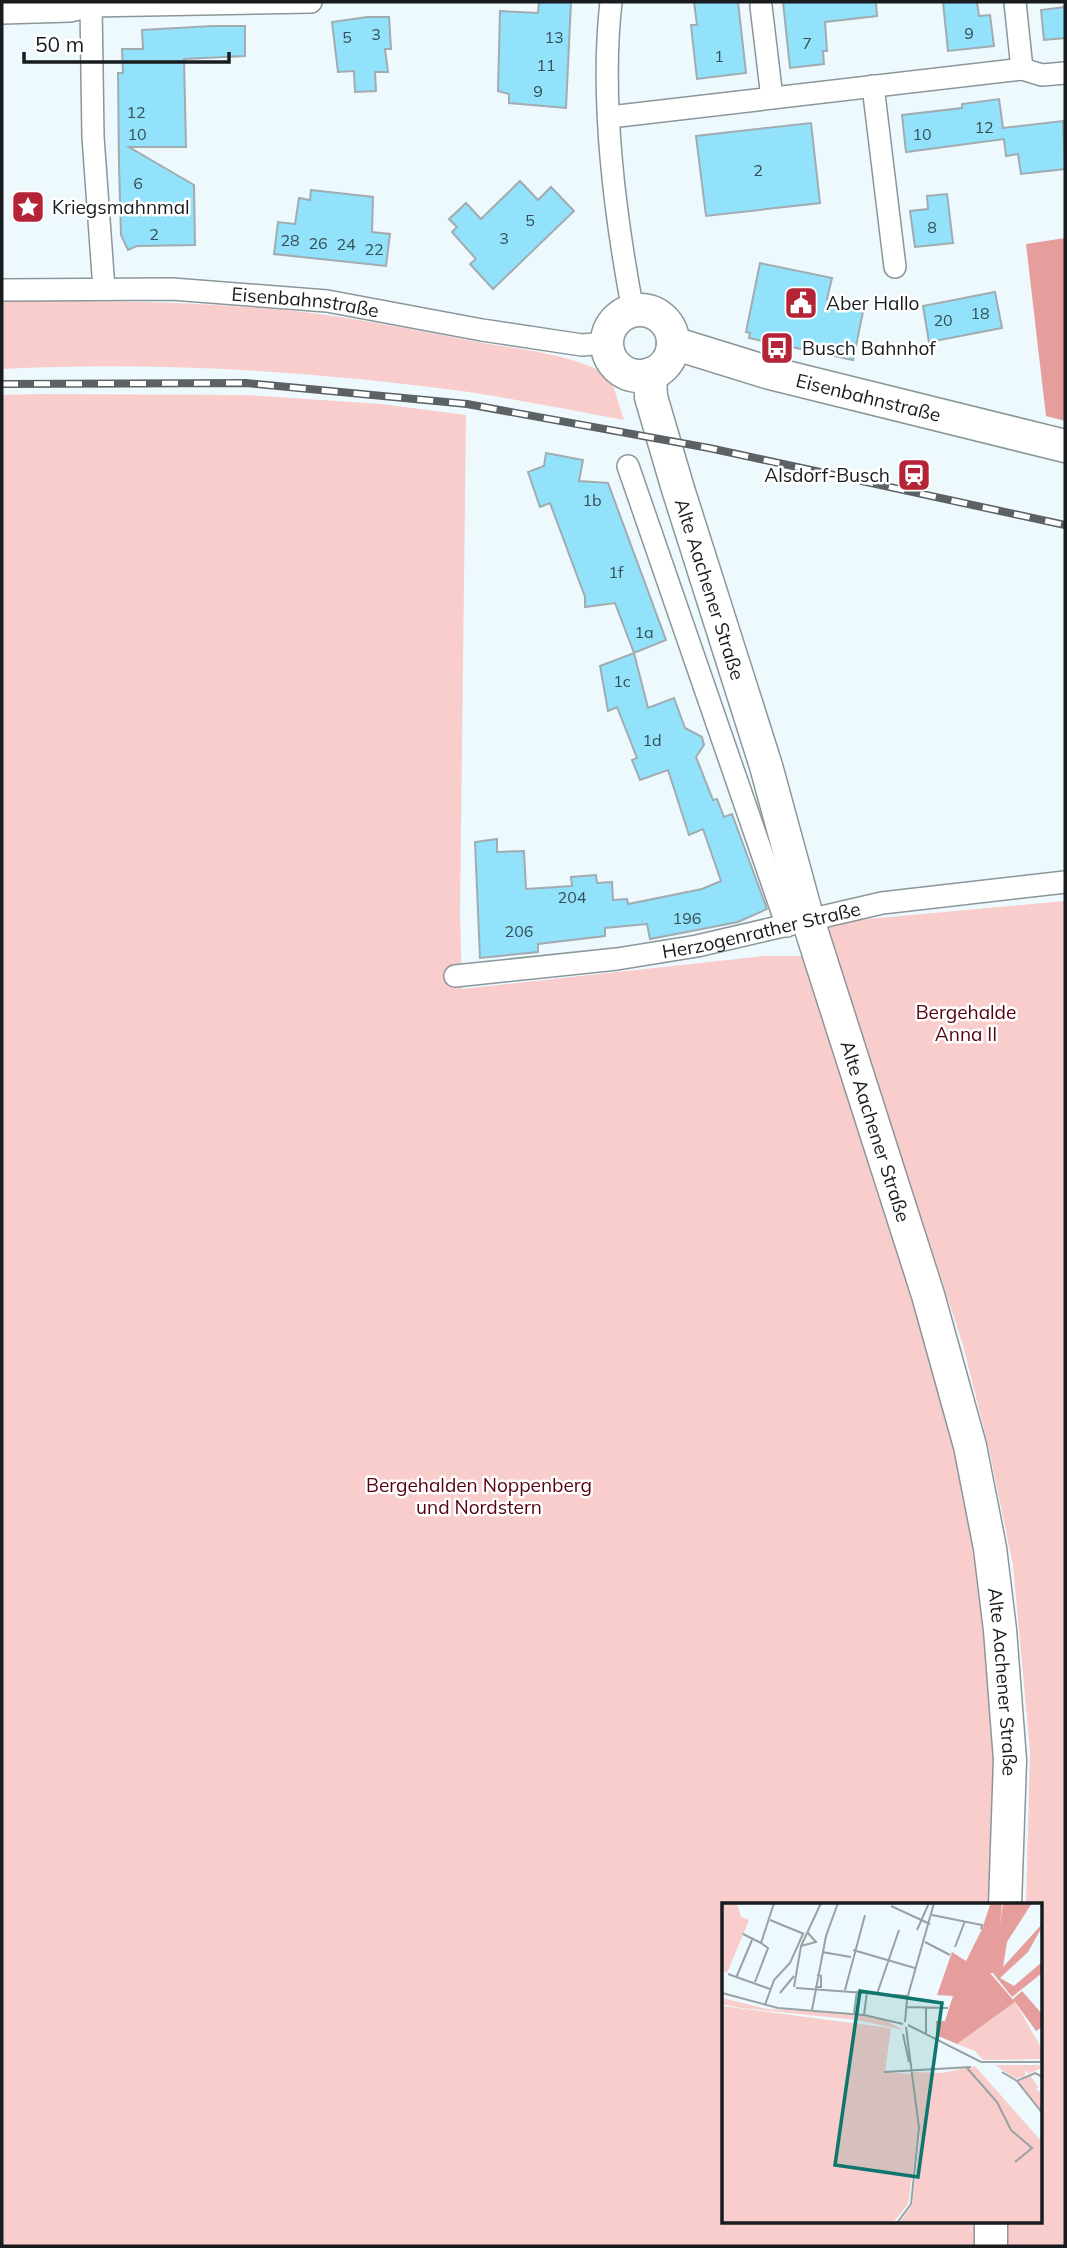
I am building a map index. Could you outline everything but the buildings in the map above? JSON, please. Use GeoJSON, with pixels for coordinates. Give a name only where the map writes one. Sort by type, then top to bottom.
{"type":"FeatureCollection","features":[{"type":"Feature","properties":{"kind":"street"},"geometry":{"type":"LineString","coordinates":[[2,13],[70,12],[91,6],[311,2]]}},
{"type":"Feature","properties":{"kind":"street"},"geometry":{"type":"LineString","coordinates":[[611,2],[610,117],[615,195],[633,311]]}},
{"type":"Feature","properties":{"kind":"street"},"geometry":{"type":"LineString","coordinates":[[1014,2],[1022,69]]}},
{"type":"Feature","properties":{"kind":"street"},"geometry":{"type":"LineString","coordinates":[[91,6],[93,137],[104,289]]}},
{"type":"Feature","properties":{"kind":"street"},"geometry":{"type":"LineString","coordinates":[[761,6],[772,98]]}},
{"type":"Feature","properties":{"kind":"street"},"geometry":{"type":"LineString","coordinates":[[610,117],[1022,69],[1042,75],[1065,73]]}},
{"type":"Feature","properties":{"kind":"street"},"geometry":{"type":"LineString","coordinates":[[873,86],[895,267]]}},
{"type":"Feature","properties":{"kind":"street","name":"Eisenbahnstraße"},"geometry":{"type":"LineString","coordinates":[[2,290],[172,289],[327,302],[582,345],[607,343]]}},
{"type":"Feature","properties":{"kind":"street"},"geometry":{"type":"LineString","coordinates":[[643,310],[661,318],[667,325],[673,343],[666,363],[650,374],[629,375],[620,370],[608,353],[607,343],[614,323],[633,311],[643,310]]}},
{"type":"Feature","properties":{"kind":"street","name":"Eisenbahnstraße"},"geometry":{"type":"LineString","coordinates":[[673,343],[770,373],[1065,446]]}},
{"type":"Feature","properties":{"kind":"street","name":"Alte Aachener Straße"},"geometry":{"type":"LineString","coordinates":[[650,374],[654,407],[766,766],[798,923]]}},
{"type":"Feature","properties":{"kind":"street","name":"Alte Aachener Straße"},"geometry":{"type":"LineString","coordinates":[[628,466],[798,923],[925,1282],[970,1446],[990,1548],[1000,1630],[1010,1760],[1005,1903]]}},
{"type":"Feature","properties":{"kind":"street","name":"Herzogenrather Straße"},"geometry":{"type":"LineString","coordinates":[[455,976],[617,959],[798,923],[881,903],[1065,882]]}},
{"type":"Feature","properties":{"kind":"street"},"geometry":{"type":"LineString","coordinates":[[991,2224],[991,2246]]}},
{"type":"Feature","properties":{"kind":"green space"},"geometry":{"type":"Polygon","coordinates":[[[2,301],[185,303],[294,311],[545,353],[579,362],[610,376],[624,420],[462,391],[290,373],[117,366],[2,369],[2,301]]]}},
{"type":"Feature","properties":{"kind":"green space","name":"Bergehalden Noppenberg und Nordstern"},"geometry":{"type":"Polygon","coordinates":[[[2,395],[246,395],[381,404],[466,415],[460,913],[462,989],[764,956],[805,956],[889,1201],[995,1562],[995,1903],[722,1903],[722,2224],[975,2224],[975,2246],[2,2246],[2,395]]]}},
{"type":"Feature","properties":{"kind":"green space","name":"Bergehalde Anna II"},"geometry":{"type":"Polygon","coordinates":[[[1065,901],[1065,2246],[1006,2246],[1008,2224],[1042,2224],[1042,1903],[1026,1903],[1030,1750],[1013,1565],[989,1449],[963,1345],[824,923],[1065,901]]]}},
{"type":"Feature","properties":{"kind":"shaded area"},"geometry":{"type":"Polygon","coordinates":[[[1065,238],[1065,421],[1046,416],[1026,244],[1065,238]]]}},
{"type":"Feature","properties":{"kind":"railway"},"geometry":{"type":"LineString","coordinates":[[2,384],[246,383],[467,404],[709,448],[1065,525]]}},
{"type":"Feature","properties":{"kind":"place","name":"Kriegsmahnmal"},"geometry":{"type":"Point","coordinates":[28,207]}},
{"type":"Feature","properties":{"kind":"place","name":"Aber Hallo"},"geometry":{"type":"Point","coordinates":[801,303]}},
{"type":"Feature","properties":{"kind":"place","name":"Busch Bahnhof"},"geometry":{"type":"Point","coordinates":[777,348]}},
{"type":"Feature","properties":{"kind":"place","name":"Alsdorf-Busch"},"geometry":{"type":"Point","coordinates":[914,475]}}]}
